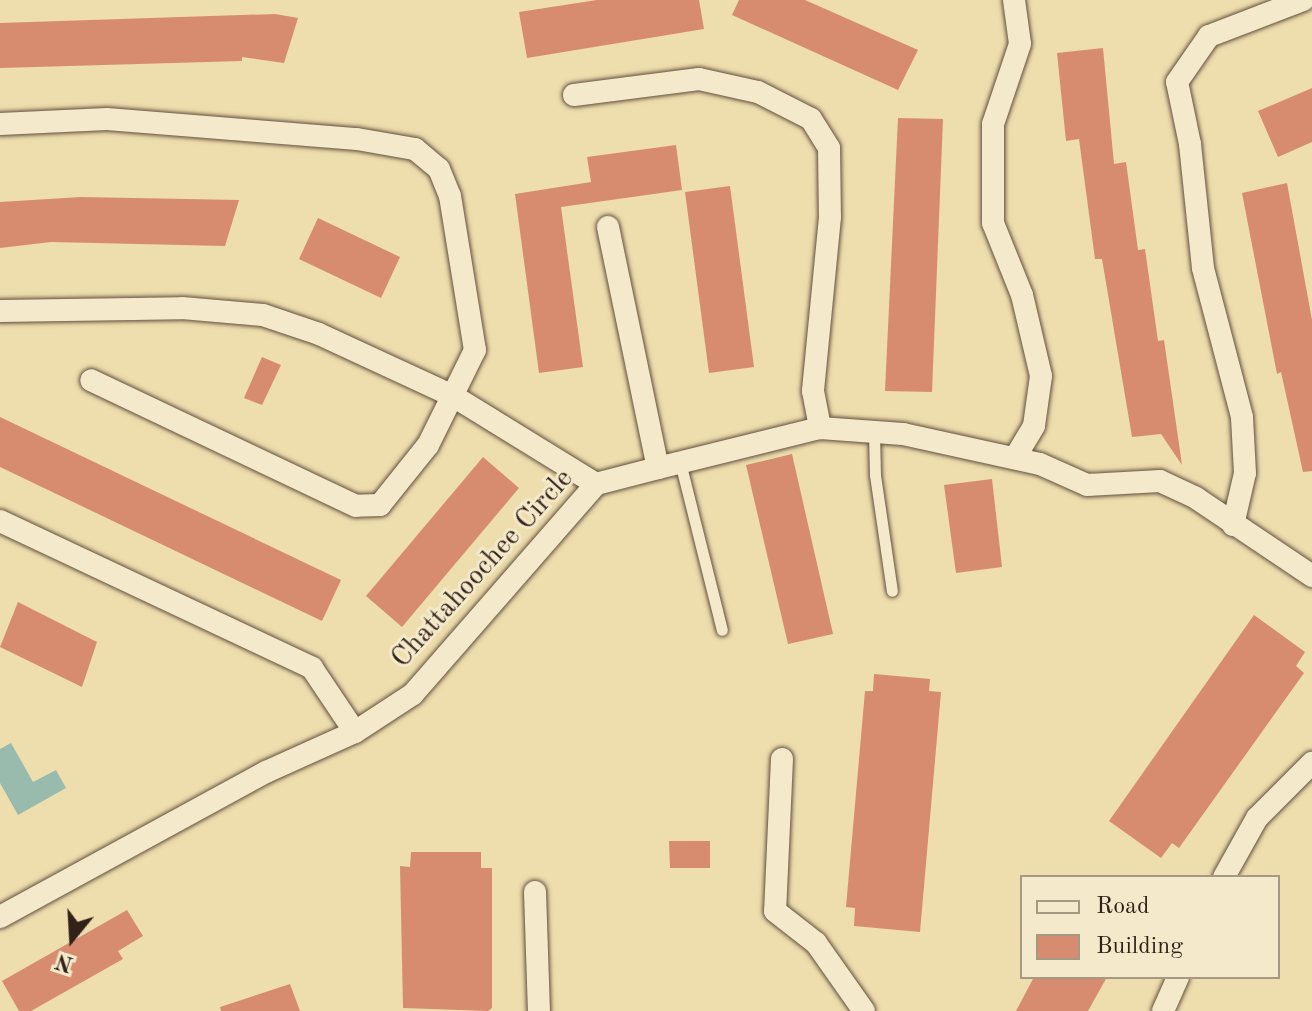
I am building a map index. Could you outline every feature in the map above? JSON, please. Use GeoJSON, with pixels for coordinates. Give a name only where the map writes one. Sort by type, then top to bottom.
{"type":"FeatureCollection","features":[{"type":"Feature","properties":{"kind":"street"},"geometry":{"type":"LineString","coordinates":[[1014,0],[1020,44],[993,124],[993,223],[1022,295],[1041,376],[1034,426],[1015,458]]}},
{"type":"Feature","properties":{"kind":"street"},"geometry":{"type":"LineString","coordinates":[[1233,525],[1245,473],[1242,417],[1203,268],[1190,144],[1177,82],[1209,36],[1303,0]]}},
{"type":"Feature","properties":{"kind":"street"},"geometry":{"type":"LineString","coordinates":[[574,95],[699,79],[758,92],[811,119],[829,148],[830,217],[813,391],[820,428]]}},
{"type":"Feature","properties":{"kind":"street"},"geometry":{"type":"LineString","coordinates":[[0,124],[107,119],[357,139],[415,149],[439,169],[450,196],[475,350],[428,445],[380,505],[356,506],[91,380]]}},
{"type":"Feature","properties":{"kind":"street"},"geometry":{"type":"LineString","coordinates":[[608,227],[669,465]]}},
{"type":"Feature","properties":{"kind":"street"},"geometry":{"type":"LineString","coordinates":[[0,311],[182,308],[263,315],[319,334],[453,396],[596,484]]}},
{"type":"Feature","properties":{"kind":"street","name":"Chattahoochee Circle"},"geometry":{"type":"LineString","coordinates":[[0,917],[266,772],[355,732],[413,694],[596,484],[669,465],[820,428],[874,432],[1015,458],[1087,485],[1160,481],[1196,498],[1312,576]]}},
{"type":"Feature","properties":{"kind":"street"},"geometry":{"type":"LineString","coordinates":[[0,521],[312,668],[355,732]]}},
{"type":"Feature","properties":{"kind":"street"},"geometry":{"type":"LineString","coordinates":[[782,759],[775,911],[816,943],[864,1011]]}},
{"type":"Feature","properties":{"kind":"street"},"geometry":{"type":"LineString","coordinates":[[1225,875],[1257,818],[1312,763]]}},
{"type":"Feature","properties":{"kind":"street"},"geometry":{"type":"LineString","coordinates":[[535,892],[539,1011]]}},
{"type":"Feature","properties":{"kind":"street"},"geometry":{"type":"LineString","coordinates":[[1163,1011],[1177,979]]}},
{"type":"Feature","properties":{"kind":"lane"},"geometry":{"type":"LineString","coordinates":[[874,432],[875,475],[892,591]]}},
{"type":"Feature","properties":{"kind":"lane"},"geometry":{"type":"LineString","coordinates":[[669,465],[722,630]]}},
{"type":"Feature","properties":{"kind":"shaded area"},"geometry":{"type":"Polygon","coordinates":[[[11,743],[33,782],[56,770],[66,788],[18,815],[0,783],[0,749],[11,743]]]}},
{"type":"Feature","properties":{"kind":"building"},"geometry":{"type":"Polygon","coordinates":[[[597,0],[699,0],[704,29],[527,58],[519,12],[597,0]]]}},
{"type":"Feature","properties":{"kind":"building"},"geometry":{"type":"Polygon","coordinates":[[[739,0],[805,0],[918,50],[898,90],[732,15],[739,0]]]}},
{"type":"Feature","properties":{"kind":"building"},"geometry":{"type":"Polygon","coordinates":[[[275,14],[298,18],[284,63],[242,57],[242,61],[0,68],[0,23],[275,14]]]}},
{"type":"Feature","properties":{"kind":"building"},"geometry":{"type":"Polygon","coordinates":[[[1103,48],[1114,164],[1126,162],[1138,250],[1145,249],[1158,341],[1164,340],[1182,465],[1161,434],[1132,437],[1102,259],[1095,259],[1079,139],[1066,141],[1057,53],[1103,48]]]}},
{"type":"Feature","properties":{"kind":"building"},"geometry":{"type":"Polygon","coordinates":[[[1312,88],[1312,142],[1278,157],[1258,111],[1312,88]]]}},
{"type":"Feature","properties":{"kind":"building"},"geometry":{"type":"Polygon","coordinates":[[[898,118],[943,119],[932,392],[885,391],[898,118]]]}},
{"type":"Feature","properties":{"kind":"building"},"geometry":{"type":"Polygon","coordinates":[[[676,145],[682,190],[561,207],[583,367],[539,373],[515,194],[591,182],[587,157],[676,145]]]}},
{"type":"Feature","properties":{"kind":"building"},"geometry":{"type":"Polygon","coordinates":[[[1287,183],[1312,320],[1312,471],[1303,472],[1281,372],[1277,374],[1242,193],[1287,183]]]}},
{"type":"Feature","properties":{"kind":"building"},"geometry":{"type":"Polygon","coordinates":[[[730,186],[754,367],[709,373],[685,192],[730,186]]]}},
{"type":"Feature","properties":{"kind":"building"},"geometry":{"type":"Polygon","coordinates":[[[81,197],[239,200],[225,246],[51,242],[0,248],[0,202],[81,197]]]}},
{"type":"Feature","properties":{"kind":"building"},"geometry":{"type":"Polygon","coordinates":[[[318,218],[400,257],[381,298],[299,259],[318,218]]]}},
{"type":"Feature","properties":{"kind":"building"},"geometry":{"type":"Polygon","coordinates":[[[262,357],[281,365],[262,405],[244,398],[262,357]]]}},
{"type":"Feature","properties":{"kind":"building"},"geometry":{"type":"Polygon","coordinates":[[[0,417],[341,580],[322,621],[0,467],[0,417]]]}},
{"type":"Feature","properties":{"kind":"building"},"geometry":{"type":"Polygon","coordinates":[[[792,454],[833,634],[788,644],[746,465],[792,454]]]}},
{"type":"Feature","properties":{"kind":"building"},"geometry":{"type":"Polygon","coordinates":[[[483,457],[519,488],[402,627],[366,596],[483,457]]]}},
{"type":"Feature","properties":{"kind":"building"},"geometry":{"type":"Polygon","coordinates":[[[992,479],[1002,567],[956,573],[944,485],[992,479]]]}},
{"type":"Feature","properties":{"kind":"building"},"geometry":{"type":"Polygon","coordinates":[[[18,602],[97,642],[82,687],[0,647],[18,602]]]}},
{"type":"Feature","properties":{"kind":"building"},"geometry":{"type":"Polygon","coordinates":[[[1254,615],[1305,652],[1296,666],[1304,673],[1179,848],[1172,843],[1161,858],[1109,821],[1254,615]]]}},
{"type":"Feature","properties":{"kind":"building"},"geometry":{"type":"Polygon","coordinates":[[[874,674],[930,679],[929,691],[941,692],[920,932],[854,926],[855,908],[846,907],[865,691],[873,691],[874,674]]]}},
{"type":"Feature","properties":{"kind":"building"},"geometry":{"type":"Polygon","coordinates":[[[669,841],[710,841],[710,868],[670,868],[669,841]]]}},
{"type":"Feature","properties":{"kind":"building"},"geometry":{"type":"Polygon","coordinates":[[[411,852],[481,852],[481,868],[492,868],[492,1008],[488,1011],[403,1008],[400,866],[410,867],[411,852]]]}},
{"type":"Feature","properties":{"kind":"building"},"geometry":{"type":"Polygon","coordinates":[[[127,910],[143,936],[118,951],[123,959],[31,1011],[19,1011],[2,981],[127,910]]]}},
{"type":"Feature","properties":{"kind":"building"},"geometry":{"type":"Polygon","coordinates":[[[1033,979],[1106,979],[1088,1011],[1016,1011],[1033,979]]]}},
{"type":"Feature","properties":{"kind":"building"},"geometry":{"type":"Polygon","coordinates":[[[290,984],[300,1011],[221,1011],[220,1007],[290,984]]]}}]}
